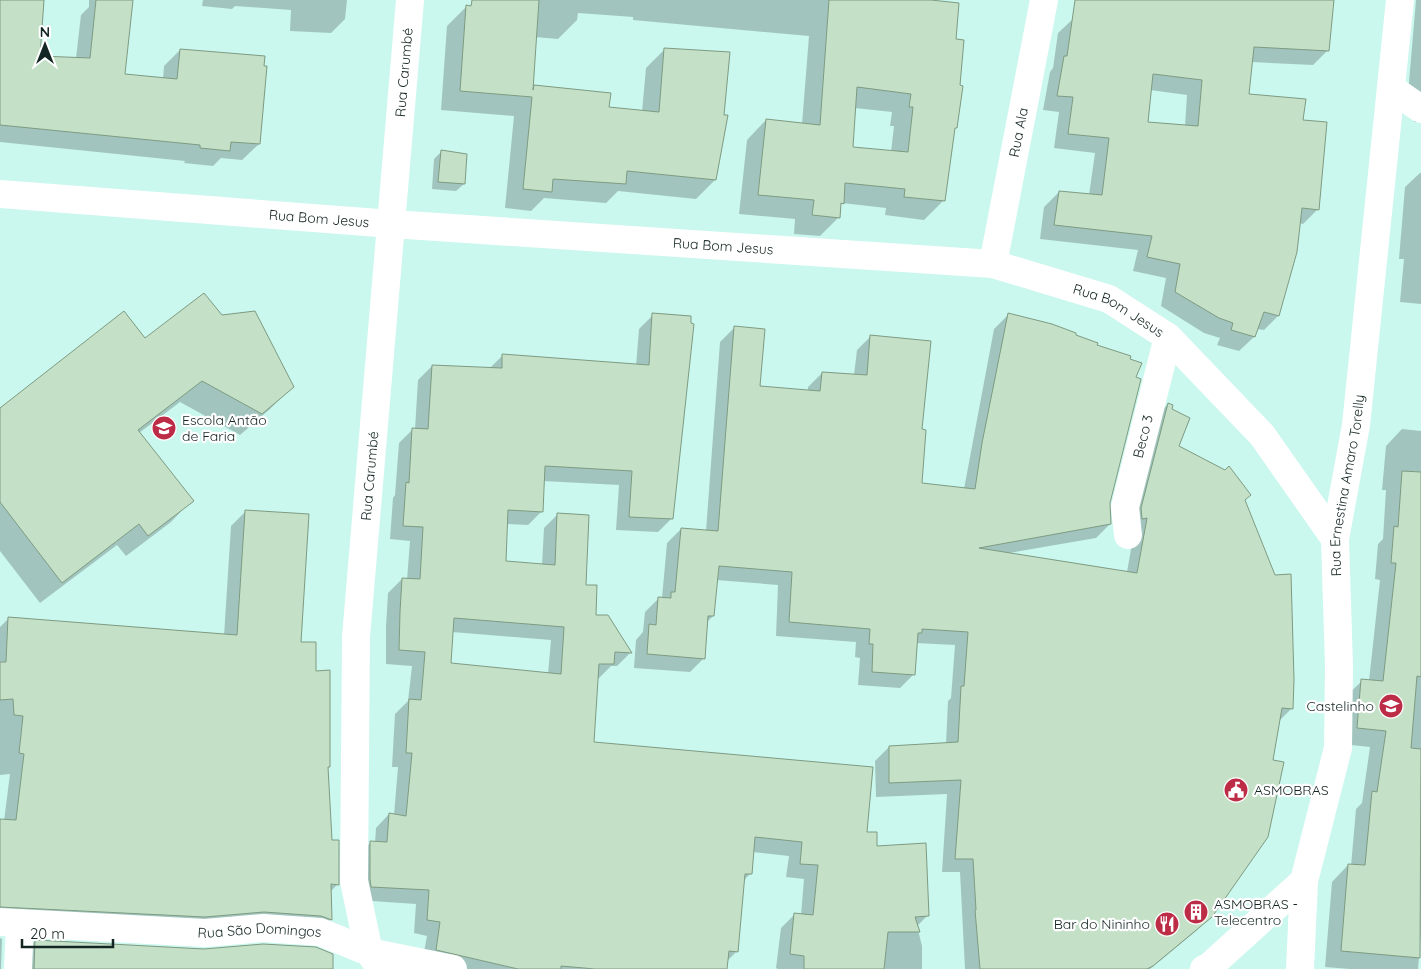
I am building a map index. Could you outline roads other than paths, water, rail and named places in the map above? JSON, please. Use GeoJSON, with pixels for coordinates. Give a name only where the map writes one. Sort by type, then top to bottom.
{"type":"FeatureCollection","features":[{"type":"Feature","properties":{"kind":"street","name":"Rua Carumbé"},"geometry":{"type":"LineString","coordinates":[[375,961],[354,881],[356,637],[410,0]]}},
{"type":"Feature","properties":{"kind":"street","name":"Rua Ala"},"geometry":{"type":"LineString","coordinates":[[993,264],[1044,0]]}},
{"type":"Feature","properties":{"kind":"street","name":"Rua Ernestina Amaro Torelly"},"geometry":{"type":"LineString","coordinates":[[1300,969],[1304,881],[1338,748],[1339,666],[1334,539],[1356,425],[1400,0]]}},
{"type":"Feature","properties":{"kind":"street"},"geometry":{"type":"LineString","coordinates":[[1392,89],[1421,109]]}},
{"type":"Feature","properties":{"kind":"street","name":"Rua Bom Jesus"},"geometry":{"type":"LineString","coordinates":[[0,194],[392,224],[993,264],[1109,299],[1168,338],[1262,435],[1334,539]]}},
{"type":"Feature","properties":{"kind":"street","name":"Beco 3"},"geometry":{"type":"LineString","coordinates":[[1128,535],[1125,507],[1168,338]]}},
{"type":"Feature","properties":{"kind":"street"},"geometry":{"type":"LineString","coordinates":[[1204,969],[1210,966],[1304,881]]}},
{"type":"Feature","properties":{"kind":"street"},"geometry":{"type":"LineString","coordinates":[[10,922],[18,969]]}},
{"type":"Feature","properties":{"kind":"street","name":"Rua São Domingos"},"geometry":{"type":"LineString","coordinates":[[10,922],[205,934],[263,928],[320,932],[375,961],[453,969]]}},
{"type":"Feature","properties":{"kind":"place","name":"Escola Antão de Faria"},"geometry":{"type":"Point","coordinates":[164,428]}},
{"type":"Feature","properties":{"kind":"place","name":"Castelinho"},"geometry":{"type":"Point","coordinates":[1391,706]}},
{"type":"Feature","properties":{"kind":"place","name":"ASMOBRAS"},"geometry":{"type":"Point","coordinates":[1236,790]}},
{"type":"Feature","properties":{"kind":"place","name":"ASMOBRAS - Telecentro"},"geometry":{"type":"Point","coordinates":[1196,912]}},
{"type":"Feature","properties":{"kind":"place","name":"Bar do Nininho"},"geometry":{"type":"Point","coordinates":[1167,924]}}]}
